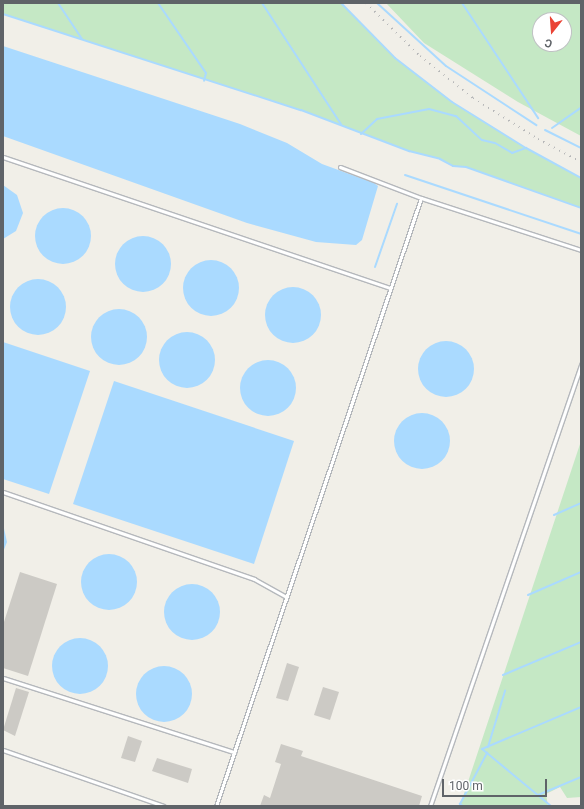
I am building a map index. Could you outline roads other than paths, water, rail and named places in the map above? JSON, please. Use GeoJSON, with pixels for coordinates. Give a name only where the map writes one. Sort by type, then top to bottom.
{"type":"FeatureCollection","features":[{"type":"Feature","properties":{"kind":"lane"},"geometry":{"type":"LineString","coordinates":[[3,157],[390,288]]}},
{"type":"Feature","properties":{"kind":"lane"},"geometry":{"type":"LineString","coordinates":[[340,166],[421,198],[581,250]]}},
{"type":"Feature","properties":{"kind":"lane"},"geometry":{"type":"LineString","coordinates":[[216,806],[421,198]]}},
{"type":"Feature","properties":{"kind":"lane"},"geometry":{"type":"LineString","coordinates":[[430,806],[581,364]]}},
{"type":"Feature","properties":{"kind":"lane"},"geometry":{"type":"LineString","coordinates":[[3,492],[254,579],[286,597]]}},
{"type":"Feature","properties":{"kind":"lane"},"geometry":{"type":"LineString","coordinates":[[3,678],[234,752]]}},
{"type":"Feature","properties":{"kind":"lane"},"geometry":{"type":"LineString","coordinates":[[3,750],[164,806]]}},
{"type":"Feature","properties":{"kind":"water"},"geometry":{"type":"Polygon","coordinates":[[[3,46],[240,124],[287,143],[322,164],[374,183],[378,186],[362,240],[356,245],[316,242],[247,223],[3,136],[3,46]]]}},
{"type":"Feature","properties":{"kind":"water"},"geometry":{"type":"Polygon","coordinates":[[[3,185],[17,195],[23,213],[16,231],[3,239],[3,185]]]}},
{"type":"Feature","properties":{"kind":"water"},"geometry":{"type":"Polygon","coordinates":[[[58,208],[68,208],[83,216],[89,225],[91,236],[89,247],[83,256],[68,264],[58,264],[47,259],[40,252],[35,241],[35,231],[40,220],[47,213],[58,208]]]}},
{"type":"Feature","properties":{"kind":"water"},"geometry":{"type":"Polygon","coordinates":[[[138,236],[148,236],[163,244],[169,253],[171,264],[169,275],[163,284],[148,292],[138,292],[127,287],[120,280],[115,269],[115,259],[120,248],[127,241],[138,236]]]}},
{"type":"Feature","properties":{"kind":"water"},"geometry":{"type":"Polygon","coordinates":[[[206,260],[216,260],[231,268],[237,277],[239,288],[237,299],[231,308],[216,316],[206,316],[195,311],[188,304],[183,293],[183,283],[188,272],[195,265],[206,260]]]}},
{"type":"Feature","properties":{"kind":"water"},"geometry":{"type":"Polygon","coordinates":[[[33,279],[43,279],[58,287],[64,296],[66,307],[64,318],[58,327],[43,335],[33,335],[22,330],[15,323],[10,312],[10,302],[15,291],[22,284],[33,279]]]}},
{"type":"Feature","properties":{"kind":"water"},"geometry":{"type":"Polygon","coordinates":[[[288,287],[298,287],[313,295],[319,304],[321,315],[319,326],[313,335],[298,343],[288,343],[277,338],[270,331],[265,320],[265,310],[270,299],[277,292],[288,287]]]}},
{"type":"Feature","properties":{"kind":"water"},"geometry":{"type":"Polygon","coordinates":[[[114,309],[124,309],[139,317],[145,326],[147,337],[145,348],[139,357],[124,365],[114,365],[103,360],[96,353],[91,342],[91,332],[96,321],[103,314],[114,309]]]}},
{"type":"Feature","properties":{"kind":"water"},"geometry":{"type":"Polygon","coordinates":[[[182,332],[192,332],[207,340],[213,349],[215,360],[213,371],[207,380],[192,388],[182,388],[171,383],[164,376],[159,365],[159,355],[164,344],[171,337],[182,332]]]}},
{"type":"Feature","properties":{"kind":"water"},"geometry":{"type":"Polygon","coordinates":[[[441,341],[451,341],[466,349],[472,358],[474,369],[472,380],[466,389],[451,397],[441,397],[430,392],[423,385],[418,374],[418,364],[423,353],[430,346],[441,341]]]}},
{"type":"Feature","properties":{"kind":"water"},"geometry":{"type":"Polygon","coordinates":[[[3,342],[90,371],[49,494],[3,479],[3,342]]]}},
{"type":"Feature","properties":{"kind":"water"},"geometry":{"type":"Polygon","coordinates":[[[263,360],[273,360],[288,368],[294,377],[296,388],[294,399],[288,408],[273,416],[263,416],[252,411],[245,404],[240,393],[240,383],[245,372],[252,365],[263,360]]]}},
{"type":"Feature","properties":{"kind":"water"},"geometry":{"type":"Polygon","coordinates":[[[114,381],[294,441],[254,564],[73,504],[114,381]]]}},
{"type":"Feature","properties":{"kind":"water"},"geometry":{"type":"Polygon","coordinates":[[[417,413],[427,413],[442,421],[448,430],[450,441],[448,452],[442,461],[427,469],[417,469],[406,464],[399,457],[394,446],[394,436],[399,425],[406,418],[417,413]]]}},
{"type":"Feature","properties":{"kind":"water"},"geometry":{"type":"Polygon","coordinates":[[[3,524],[7,542],[3,552],[3,524]]]}},
{"type":"Feature","properties":{"kind":"water"},"geometry":{"type":"Polygon","coordinates":[[[104,554],[114,554],[129,562],[135,571],[137,582],[135,593],[129,602],[114,610],[104,610],[93,605],[86,598],[81,587],[81,577],[86,566],[93,559],[104,554]]]}},
{"type":"Feature","properties":{"kind":"water"},"geometry":{"type":"Polygon","coordinates":[[[187,584],[197,584],[212,592],[218,601],[220,612],[218,623],[212,632],[197,640],[187,640],[176,635],[169,628],[164,617],[164,607],[169,596],[176,589],[187,584]]]}},
{"type":"Feature","properties":{"kind":"water"},"geometry":{"type":"Polygon","coordinates":[[[75,638],[85,638],[100,646],[106,655],[108,666],[106,677],[100,686],[85,694],[75,694],[64,689],[57,682],[52,671],[52,661],[57,650],[64,643],[75,638]]]}},
{"type":"Feature","properties":{"kind":"water"},"geometry":{"type":"Polygon","coordinates":[[[159,666],[169,666],[184,674],[190,683],[192,694],[190,705],[184,714],[169,722],[159,722],[148,717],[141,710],[136,699],[136,689],[141,678],[148,671],[159,666]]]}},
{"type":"Feature","properties":{"kind":"waterway"},"geometry":{"type":"LineString","coordinates":[[58,3],[82,39]]}},
{"type":"Feature","properties":{"kind":"waterway"},"geometry":{"type":"LineString","coordinates":[[158,3],[206,73],[204,81]]}},
{"type":"Feature","properties":{"kind":"waterway"},"geometry":{"type":"LineString","coordinates":[[262,3],[341,124]]}},
{"type":"Feature","properties":{"kind":"waterway"},"geometry":{"type":"LineString","coordinates":[[341,3],[395,58],[452,102],[526,148],[581,178]]}},
{"type":"Feature","properties":{"kind":"waterway"},"geometry":{"type":"LineString","coordinates":[[377,3],[446,66],[536,125]]}},
{"type":"Feature","properties":{"kind":"waterway"},"geometry":{"type":"LineString","coordinates":[[462,3],[538,118]]}},
{"type":"Feature","properties":{"kind":"waterway"},"geometry":{"type":"LineString","coordinates":[[3,14],[301,110],[409,151],[440,159],[453,166],[466,167],[581,208]]}},
{"type":"Feature","properties":{"kind":"waterway"},"geometry":{"type":"LineString","coordinates":[[552,128],[581,108]]}},
{"type":"Feature","properties":{"kind":"waterway"},"geometry":{"type":"LineString","coordinates":[[361,134],[377,119],[429,109],[456,116],[482,140],[495,143],[512,153],[526,148]]}},
{"type":"Feature","properties":{"kind":"waterway"},"geometry":{"type":"LineString","coordinates":[[545,130],[581,148]]}},
{"type":"Feature","properties":{"kind":"waterway"},"geometry":{"type":"LineString","coordinates":[[405,175],[581,234]]}},
{"type":"Feature","properties":{"kind":"waterway"},"geometry":{"type":"LineString","coordinates":[[375,267],[397,204]]}},
{"type":"Feature","properties":{"kind":"waterway"},"geometry":{"type":"LineString","coordinates":[[554,515],[581,503]]}},
{"type":"Feature","properties":{"kind":"waterway"},"geometry":{"type":"LineString","coordinates":[[528,595],[581,572]]}},
{"type":"Feature","properties":{"kind":"waterway"},"geometry":{"type":"LineString","coordinates":[[503,675],[581,642]]}},
{"type":"Feature","properties":{"kind":"waterway"},"geometry":{"type":"LineString","coordinates":[[488,747],[505,691]]}},
{"type":"Feature","properties":{"kind":"waterway"},"geometry":{"type":"LineString","coordinates":[[551,806],[482,749],[581,707]]}},
{"type":"Feature","properties":{"kind":"waterway"},"geometry":{"type":"LineString","coordinates":[[463,806],[460,804],[487,753]]}},
{"type":"Feature","properties":{"kind":"waterway"},"geometry":{"type":"LineString","coordinates":[[538,795],[581,777]]}},
{"type":"Feature","properties":{"kind":"railway"},"geometry":{"type":"LineString","coordinates":[[366,3],[420,56],[473,98],[538,139],[581,162]]}}]}
